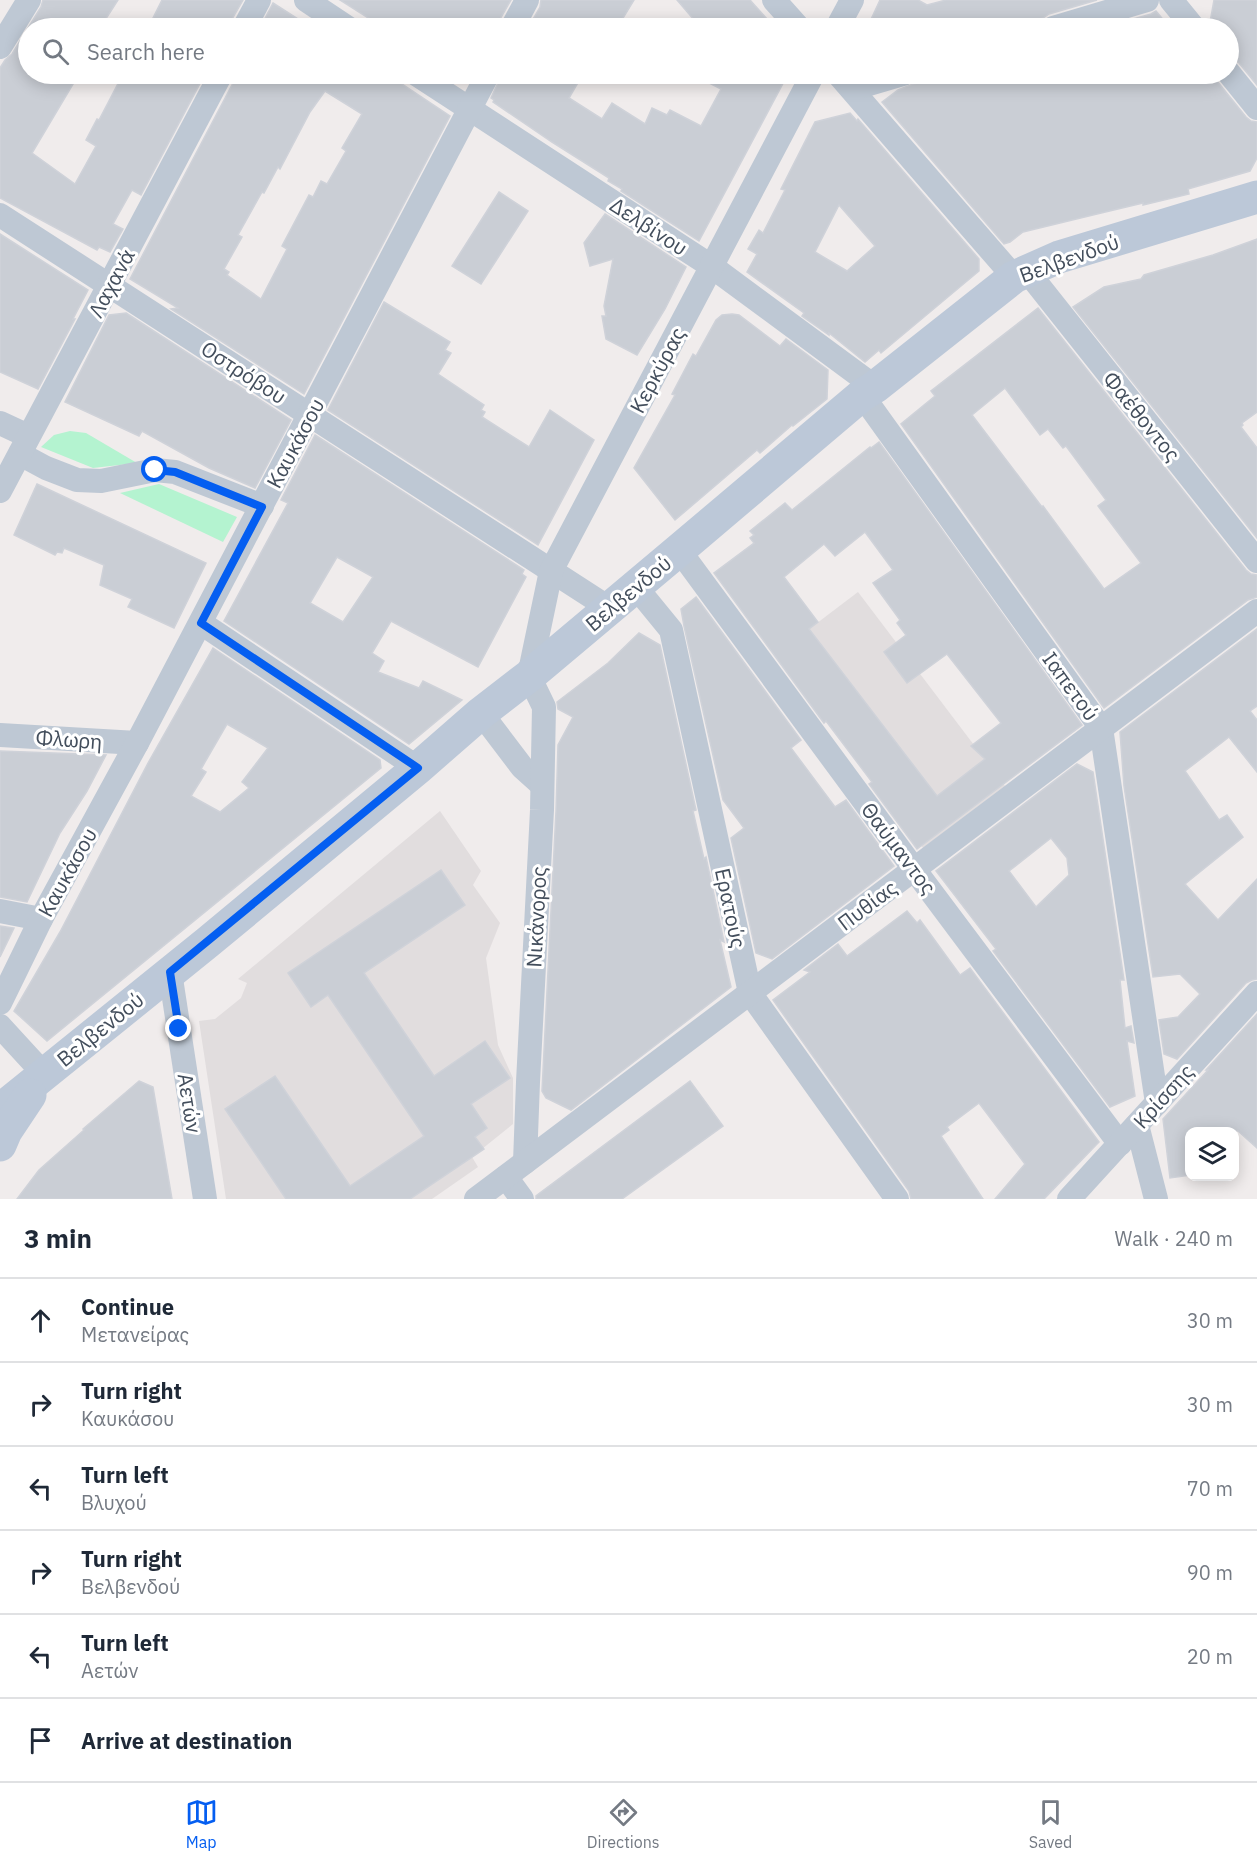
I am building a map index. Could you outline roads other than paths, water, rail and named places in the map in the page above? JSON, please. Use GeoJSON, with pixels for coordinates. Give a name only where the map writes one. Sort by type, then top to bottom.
{"type":"FeatureCollection","features":[{"type":"Feature","properties":{"kind":"street"},"geometry":{"type":"LineString","coordinates":[[0,47],[28,0]]}},
{"type":"Feature","properties":{"kind":"street"},"geometry":{"type":"LineString","coordinates":[[249,18],[259,0]]}},
{"type":"Feature","properties":{"kind":"street"},"geometry":{"type":"LineString","coordinates":[[306,0],[333,18]]}},
{"type":"Feature","properties":{"kind":"street"},"geometry":{"type":"LineString","coordinates":[[517,18],[527,0]]}},
{"type":"Feature","properties":{"kind":"street"},"geometry":{"type":"LineString","coordinates":[[774,0],[790,18]]}},
{"type":"Feature","properties":{"kind":"street"},"geometry":{"type":"LineString","coordinates":[[842,18],[852,0]]}},
{"type":"Feature","properties":{"kind":"street"},"geometry":{"type":"LineString","coordinates":[[1087,18],[1147,0]]}},
{"type":"Feature","properties":{"kind":"street"},"geometry":{"type":"LineString","coordinates":[[1171,0],[1186,18]]}},
{"type":"Feature","properties":{"kind":"street","name":"Λαχανά"},"geometry":{"type":"LineString","coordinates":[[0,491],[215,84]]}},
{"type":"Feature","properties":{"kind":"street","name":"Δελβίνου"},"geometry":{"type":"LineString","coordinates":[[431,84],[711,266],[869,391]]}},
{"type":"Feature","properties":{"kind":"street","name":"Καυκάσου"},"geometry":{"type":"LineString","coordinates":[[0,1003],[41,919],[201,623],[483,84]]}},
{"type":"Feature","properties":{"kind":"street","name":"Κερκύρας"},"geometry":{"type":"LineString","coordinates":[[529,676],[551,571],[808,84]]}},
{"type":"Feature","properties":{"kind":"street","name":"Φαέθοντος"},"geometry":{"type":"LineString","coordinates":[[848,84],[1021,274],[1257,561]]}},
{"type":"Feature","properties":{"kind":"street"},"geometry":{"type":"LineString","coordinates":[[1238,84],[1257,108]]}},
{"type":"Feature","properties":{"kind":"street","name":"Βελβενδού"},"geometry":{"type":"LineString","coordinates":[[45,1074],[418,768],[481,713],[529,676],[869,391],[1021,274],[1059,257],[1257,197]]}},
{"type":"Feature","properties":{"kind":"street","name":"Οστρόβου"},"geometry":{"type":"LineString","coordinates":[[0,214],[609,608]]}},
{"type":"Feature","properties":{"kind":"street","name":"Ιαπετού"},"geometry":{"type":"LineString","coordinates":[[869,391],[1101,728],[1157,1103]]}},
{"type":"Feature","properties":{"kind":"street"},"geometry":{"type":"LineString","coordinates":[[0,423],[46,468],[77,480],[101,481],[155,470],[175,472],[262,507]]}},
{"type":"Feature","properties":{"kind":"street","name":"Θαύμαντος"},"geometry":{"type":"LineString","coordinates":[[679,550],[1120,1144]]}},
{"type":"Feature","properties":{"kind":"street","name":"Ερατούς"},"geometry":{"type":"LineString","coordinates":[[635,586],[671,630],[750,993],[897,1199]]}},
{"type":"Feature","properties":{"kind":"street","name":"Πυθίας"},"geometry":{"type":"LineString","coordinates":[[476,1199],[1257,611]]}},
{"type":"Feature","properties":{"kind":"street"},"geometry":{"type":"LineString","coordinates":[[201,623],[418,768]]}},
{"type":"Feature","properties":{"kind":"street","name":"Νικάνορος"},"geometry":{"type":"LineString","coordinates":[[525,1162],[544,707],[529,676]]}},
{"type":"Feature","properties":{"kind":"street"},"geometry":{"type":"LineString","coordinates":[[481,713],[522,767],[542,785]]}},
{"type":"Feature","properties":{"kind":"street","name":"Φλωρη"},"geometry":{"type":"LineString","coordinates":[[0,735],[137,743]]}},
{"type":"Feature","properties":{"kind":"street"},"geometry":{"type":"LineString","coordinates":[[0,911],[41,919]]}},
{"type":"Feature","properties":{"kind":"street","name":"Αετών"},"geometry":{"type":"LineString","coordinates":[[170,972],[205,1199]]}},
{"type":"Feature","properties":{"kind":"street","name":"Κρίσσης"},"geometry":{"type":"LineString","coordinates":[[1069,1199],[1257,993]]}},
{"type":"Feature","properties":{"kind":"street"},"geometry":{"type":"LineString","coordinates":[[0,1026],[45,1074]]}},
{"type":"Feature","properties":{"kind":"street"},"geometry":{"type":"LineString","coordinates":[[0,1110],[45,1074]]}},
{"type":"Feature","properties":{"kind":"street"},"geometry":{"type":"LineString","coordinates":[[0,1145],[6,1131],[45,1074]]}},
{"type":"Feature","properties":{"kind":"street"},"geometry":{"type":"LineString","coordinates":[[1137,1125],[1156,1199]]}},
{"type":"Feature","properties":{"kind":"street"},"geometry":{"type":"LineString","coordinates":[[506,1177],[522,1199]]}}]}
